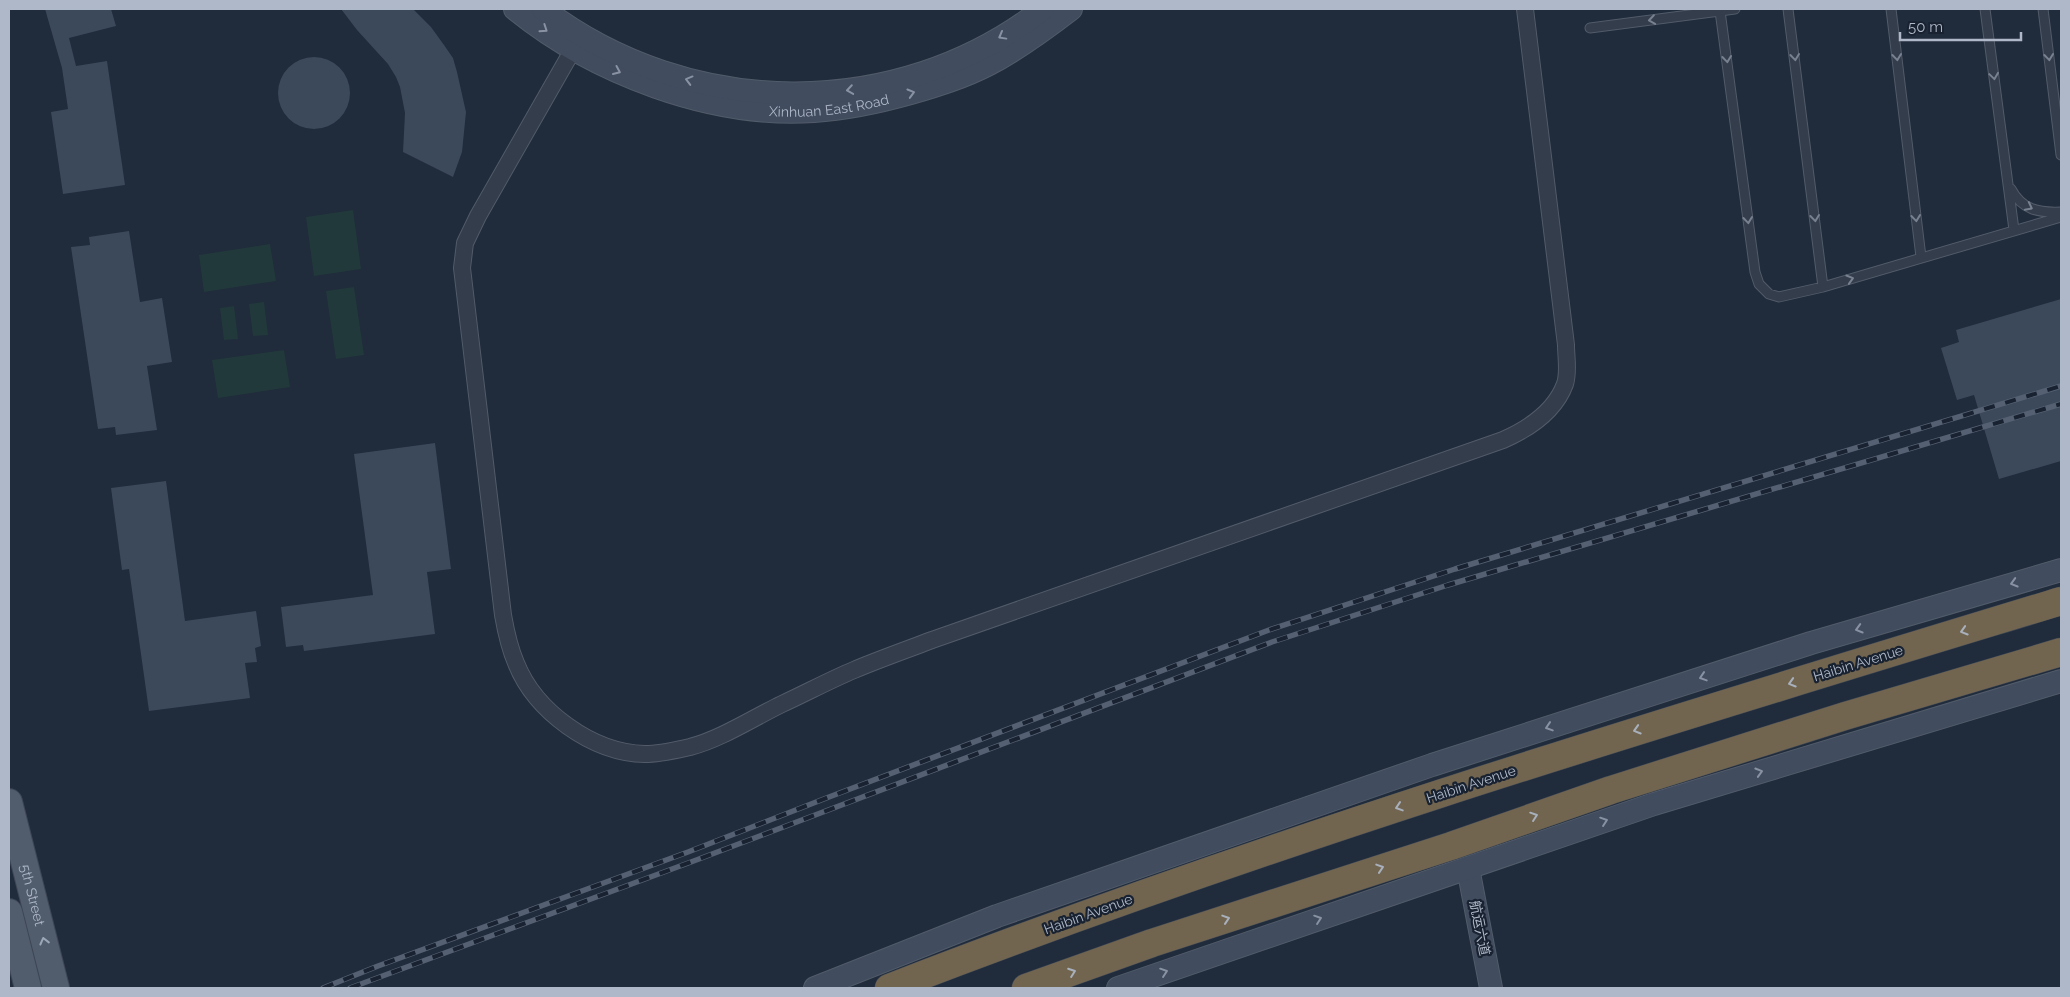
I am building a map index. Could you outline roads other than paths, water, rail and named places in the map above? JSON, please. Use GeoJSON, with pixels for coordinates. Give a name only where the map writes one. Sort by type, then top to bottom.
{"type":"FeatureCollection","features":[{"type":"Feature","properties":{"kind":"highway","name":"Haibin Avenue"},"geometry":{"type":"LineString","coordinates":[[889,988],[1005,944],[1355,822],[1628,733],[2061,601]]}},
{"type":"Feature","properties":{"kind":"highway"},"geometry":{"type":"LineString","coordinates":[[1026,988],[1152,943],[1451,846],[1611,790],[1846,716],[2061,652]]}},
{"type":"Feature","properties":{"kind":"main road"},"geometry":{"type":"LineString","coordinates":[[515,9],[577,42]]}},
{"type":"Feature","properties":{"kind":"main road"},"geometry":{"type":"LineString","coordinates":[[543,9],[577,42]]}},
{"type":"Feature","properties":{"kind":"main road","name":"Xinhuan East Road"},"geometry":{"type":"LineString","coordinates":[[577,42],[698,82],[743,91],[798,94],[823,93],[868,87],[919,74],[989,43],[1042,9]]}},
{"type":"Feature","properties":{"kind":"main road","name":"Xinhuan East Road"},"geometry":{"type":"LineString","coordinates":[[577,42],[615,70],[664,91],[732,106],[812,111],[838,109],[882,101],[962,76],[1009,53],[1071,9]]}},
{"type":"Feature","properties":{"kind":"main road"},"geometry":{"type":"LineString","coordinates":[[815,988],[996,916],[1422,768],[1812,643],[2061,570]]}},
{"type":"Feature","properties":{"kind":"main road"},"geometry":{"type":"LineString","coordinates":[[1118,988],[1654,804],[2061,680]]}},
{"type":"Feature","properties":{"kind":"main road","name":"5th Street"},"geometry":{"type":"LineString","coordinates":[[9,802],[56,988]]}},
{"type":"Feature","properties":{"kind":"main road","name":"航运六道"},"geometry":{"type":"LineString","coordinates":[[1468,868],[1491,988]]}},
{"type":"Feature","properties":{"kind":"main road","name":"5th Street"},"geometry":{"type":"LineString","coordinates":[[9,912],[28,988]]}},
{"type":"Feature","properties":{"kind":"street"},"geometry":{"type":"LineString","coordinates":[[577,42],[478,216],[465,244],[462,268],[503,615],[508,643],[516,664],[532,692],[553,714],[572,729],[593,741],[610,747],[645,754],[691,747],[718,737],[853,670],[941,637],[1503,440],[1521,432],[1536,421],[1558,397],[1565,383],[1566,353],[1525,9]]}},
{"type":"Feature","properties":{"kind":"lane"},"geometry":{"type":"LineString","coordinates":[[1590,28],[1735,9]]}},
{"type":"Feature","properties":{"kind":"lane"},"geometry":{"type":"LineString","coordinates":[[1788,9],[1824,287]]}},
{"type":"Feature","properties":{"kind":"lane"},"geometry":{"type":"LineString","coordinates":[[1890,9],[1921,257]]}},
{"type":"Feature","properties":{"kind":"lane"},"geometry":{"type":"LineString","coordinates":[[1985,9],[2014,230]]}},
{"type":"Feature","properties":{"kind":"lane"},"geometry":{"type":"LineString","coordinates":[[1988,28],[1990,9]]}},
{"type":"Feature","properties":{"kind":"lane"},"geometry":{"type":"LineString","coordinates":[[2043,9],[2061,155]]}},
{"type":"Feature","properties":{"kind":"lane"},"geometry":{"type":"LineString","coordinates":[[1720,11],[1755,272],[1759,284],[1769,294],[1779,297],[1824,287],[2061,217]]}},
{"type":"Feature","properties":{"kind":"lane"},"geometry":{"type":"LineString","coordinates":[[2008,182],[2014,195],[2025,206],[2041,212],[2061,212]]}},
{"type":"Feature","properties":{"kind":"railway"},"geometry":{"type":"LineString","coordinates":[[323,988],[688,852],[1269,630],[1455,569],[2061,386]]}},
{"type":"Feature","properties":{"kind":"railway"},"geometry":{"type":"LineString","coordinates":[[350,988],[691,862],[1272,642],[1448,585],[2061,404]]}}]}
